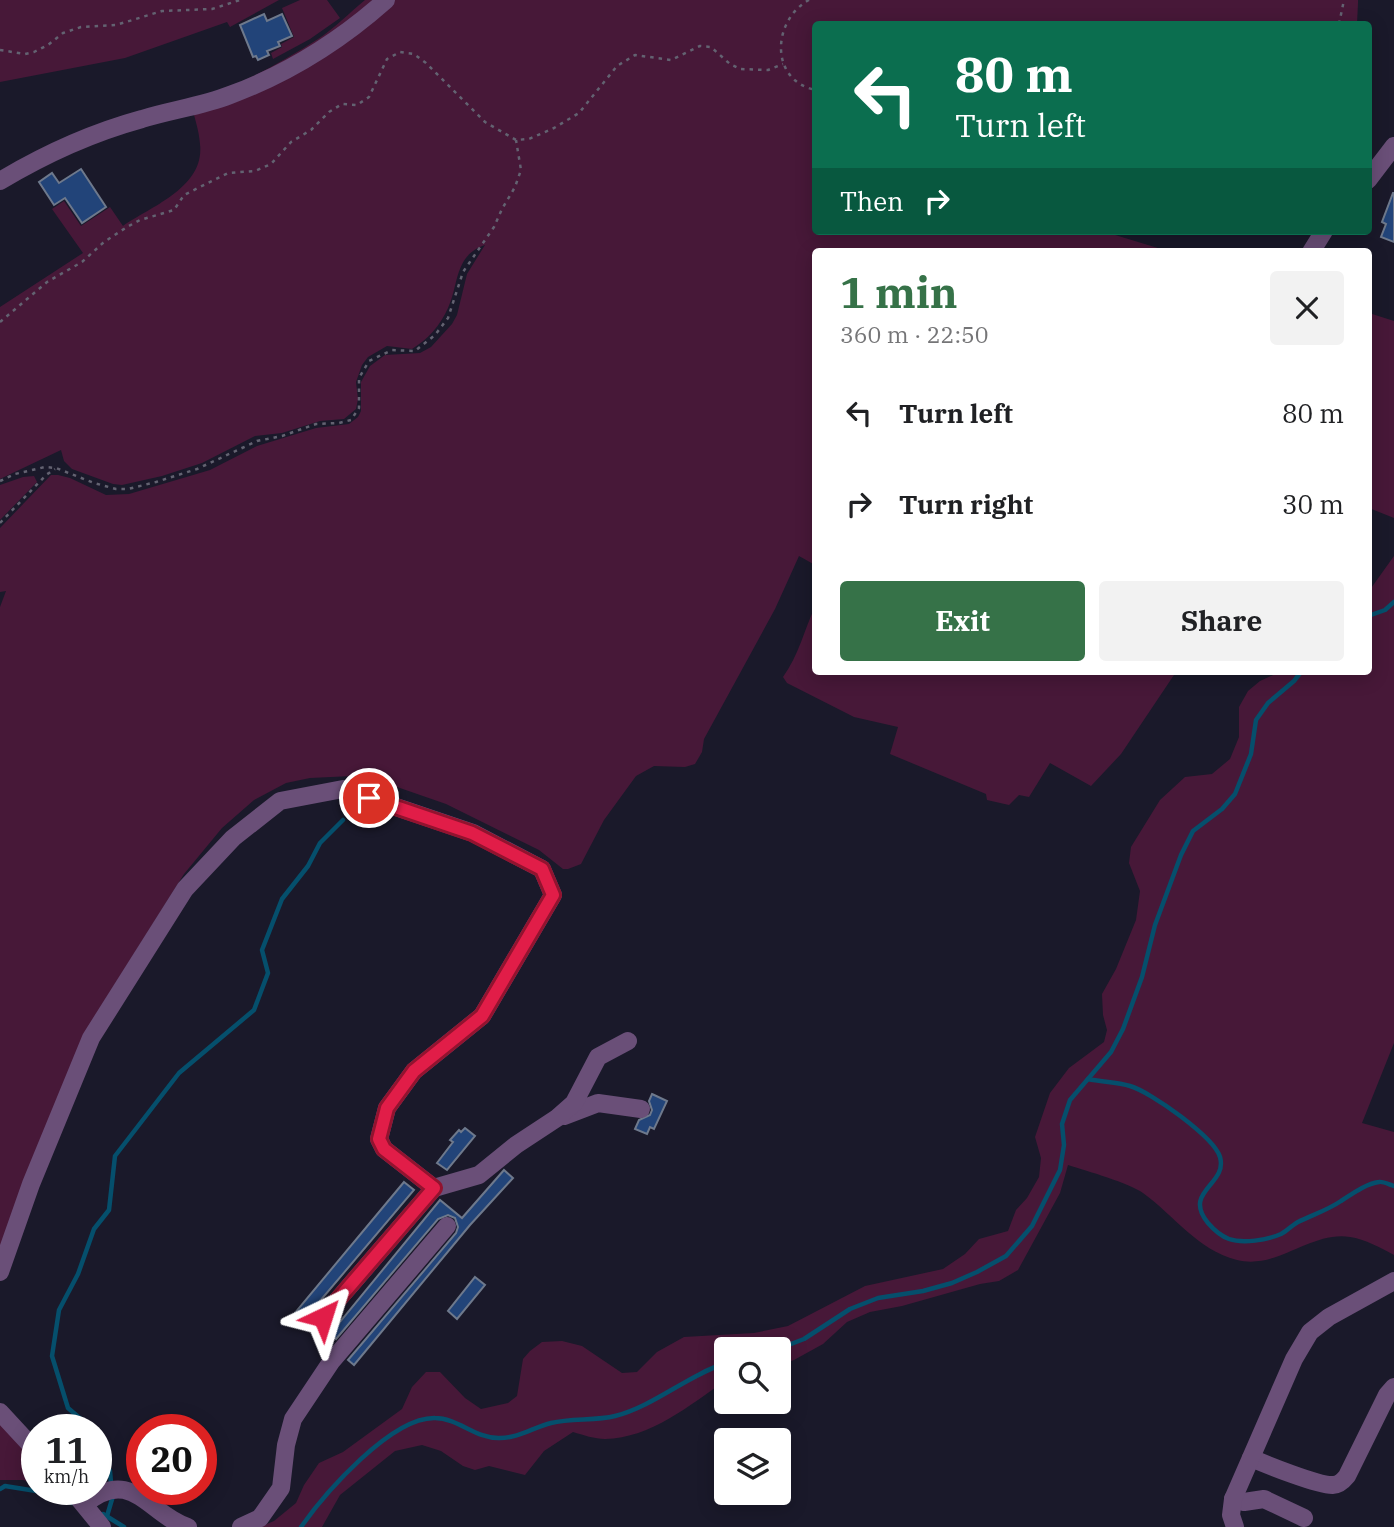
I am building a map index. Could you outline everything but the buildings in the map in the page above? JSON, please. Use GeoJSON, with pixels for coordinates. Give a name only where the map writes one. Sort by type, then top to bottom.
{"type":"FeatureCollection","features":[{"type":"Feature","properties":{"kind":"street"},"geometry":{"type":"LineString","coordinates":[[0,181],[76,140],[249,88],[325,47],[386,0]]}},
{"type":"Feature","properties":{"kind":"street"},"geometry":{"type":"LineString","coordinates":[[1372,175],[1394,146]]}},
{"type":"Feature","properties":{"kind":"street"},"geometry":{"type":"LineString","coordinates":[[0,1272],[31,1184],[92,1038],[185,889],[233,838],[280,801],[343,789],[472,833],[542,869],[553,895],[482,1016],[414,1071],[387,1108],[379,1139],[384,1149],[434,1188]]}},
{"type":"Feature","properties":{"kind":"street"},"geometry":{"type":"LineString","coordinates":[[323,1317],[434,1188],[479,1175],[516,1145],[557,1118],[574,1103],[598,1057],[628,1041]]}},
{"type":"Feature","properties":{"kind":"street"},"geometry":{"type":"LineString","coordinates":[[557,1118],[598,1103],[641,1109]]}},
{"type":"Feature","properties":{"kind":"street"},"geometry":{"type":"LineString","coordinates":[[241,1527],[260,1518],[281,1488],[286,1445],[293,1419],[331,1362],[447,1226]]}},
{"type":"Feature","properties":{"kind":"street"},"geometry":{"type":"LineString","coordinates":[[1235,1527],[1231,1515],[1233,1499],[1294,1359],[1310,1332],[1329,1317],[1394,1281]]}},
{"type":"Feature","properties":{"kind":"street"},"geometry":{"type":"LineString","coordinates":[[1251,1458],[1329,1485],[1339,1484],[1347,1476],[1387,1395],[1394,1387]]}},
{"type":"Feature","properties":{"kind":"street"},"geometry":{"type":"LineString","coordinates":[[0,1412],[21,1435]]}},
{"type":"Feature","properties":{"kind":"street"},"geometry":{"type":"LineString","coordinates":[[112,1491],[121,1490],[146,1498],[177,1524],[188,1527]]}},
{"type":"Feature","properties":{"kind":"street"},"geometry":{"type":"LineString","coordinates":[[1233,1499],[1244,1502],[1264,1499],[1304,1518]]}},
{"type":"Feature","properties":{"kind":"street"},"geometry":{"type":"LineString","coordinates":[[86,1505],[102,1527]]}},
{"type":"Feature","properties":{"kind":"path"},"geometry":{"type":"LineString","coordinates":[[0,50],[25,54],[34,52],[69,30],[116,25],[162,11],[212,9],[240,0]]}},
{"type":"Feature","properties":{"kind":"path"},"geometry":{"type":"LineString","coordinates":[[809,0],[793,11],[784,24],[783,64],[801,86],[812,89]]}},
{"type":"Feature","properties":{"kind":"path"},"geometry":{"type":"LineString","coordinates":[[1340,21],[1344,0]]}},
{"type":"Feature","properties":{"kind":"path"},"geometry":{"type":"LineString","coordinates":[[0,322],[47,282],[82,262],[104,242],[127,227],[140,220],[174,210],[184,195],[228,173],[255,171],[271,164],[291,142],[312,130],[329,112],[342,104],[357,105],[369,97],[387,60],[400,52],[414,54],[485,122],[516,140],[529,139],[579,113],[617,66],[635,55],[671,60],[700,46],[711,47],[740,69],[768,70],[783,64]]}},
{"type":"Feature","properties":{"kind":"path"},"geometry":{"type":"LineString","coordinates":[[0,481],[35,468],[57,468],[106,487],[128,489],[197,469],[257,441],[282,436],[316,424],[339,424],[351,420],[359,408],[359,378],[369,361],[392,350],[415,351],[435,335],[448,318],[463,272],[494,227],[519,179],[520,155],[516,140]]}},
{"type":"Feature","properties":{"kind":"path"},"geometry":{"type":"LineString","coordinates":[[0,523],[46,475],[57,468]]}},
{"type":"Feature","properties":{"kind":"shaded area"},"geometry":{"type":"Polygon","coordinates":[[[0,0],[279,0],[230,27],[227,22],[125,58],[0,82],[0,0]]]}},
{"type":"Feature","properties":{"kind":"shaded area"},"geometry":{"type":"Polygon","coordinates":[[[300,0],[327,0],[340,18],[310,39],[273,59],[271,53],[294,37],[282,8],[300,0]]]}},
{"type":"Feature","properties":{"kind":"shaded area"},"geometry":{"type":"Polygon","coordinates":[[[365,0],[1358,0],[1357,21],[812,21],[812,235],[1115,235],[1158,248],[812,248],[812,563],[799,556],[775,609],[704,739],[702,752],[695,764],[685,767],[654,766],[636,776],[604,820],[581,864],[568,869],[563,869],[539,850],[446,804],[374,779],[352,776],[310,778],[286,783],[254,800],[222,828],[184,874],[100,1008],[0,1261],[0,607],[6,591],[0,592],[0,528],[51,475],[70,478],[106,495],[129,494],[210,470],[257,446],[316,428],[349,424],[361,411],[361,382],[370,366],[385,355],[420,353],[431,347],[452,324],[457,315],[467,274],[485,245],[475,250],[463,263],[448,308],[428,336],[412,349],[387,346],[368,357],[356,382],[356,409],[344,419],[320,421],[282,433],[255,436],[202,463],[122,485],[72,469],[64,461],[61,450],[0,479],[0,307],[83,253],[52,209],[64,201],[81,226],[110,207],[123,226],[161,203],[185,184],[199,159],[199,133],[190,102],[256,75],[324,35],[365,0]]]}},
{"type":"Feature","properties":{"kind":"shaded area"},"geometry":{"type":"Polygon","coordinates":[[[1372,314],[1394,321],[1394,518],[1372,509],[1372,314]]]}},
{"type":"Feature","properties":{"kind":"shaded area"},"geometry":{"type":"Polygon","coordinates":[[[34,476],[37,482],[0,520],[0,485],[34,476]]]}},
{"type":"Feature","properties":{"kind":"shaded area"},"geometry":{"type":"Polygon","coordinates":[[[1394,556],[1394,1043],[1362,1123],[1394,1132],[1394,1255],[1361,1240],[1335,1237],[1321,1239],[1266,1260],[1237,1260],[1198,1240],[1137,1189],[1068,1165],[1060,1193],[1018,1270],[999,1281],[870,1312],[847,1322],[823,1344],[791,1361],[791,1337],[714,1337],[714,1388],[669,1418],[638,1433],[601,1439],[573,1432],[544,1451],[525,1475],[489,1466],[475,1470],[463,1466],[441,1451],[422,1445],[395,1451],[340,1495],[322,1527],[260,1527],[274,1521],[296,1503],[319,1463],[343,1452],[402,1409],[412,1387],[426,1372],[440,1372],[465,1398],[481,1409],[508,1403],[517,1396],[523,1359],[542,1342],[562,1341],[582,1346],[622,1373],[637,1372],[657,1352],[684,1337],[754,1333],[788,1326],[865,1286],[943,1269],[965,1254],[979,1239],[1008,1231],[1016,1210],[1027,1198],[1039,1177],[1041,1158],[1035,1137],[1050,1093],[1069,1068],[1104,1042],[1107,1030],[1102,994],[1116,969],[1136,920],[1140,891],[1129,863],[1131,847],[1160,800],[1185,777],[1212,774],[1230,759],[1239,737],[1239,707],[1248,691],[1260,681],[1273,675],[1372,675],[1372,587],[1394,556]]]}},
{"type":"Feature","properties":{"kind":"shaded area"},"geometry":{"type":"Polygon","coordinates":[[[812,614],[812,675],[1174,675],[1121,754],[1091,786],[1050,763],[1029,797],[1019,795],[1009,805],[987,800],[986,794],[890,754],[898,727],[854,717],[787,683],[783,677],[812,614]]]}},
{"type":"Feature","properties":{"kind":"shaded area"},"geometry":{"type":"Polygon","coordinates":[[[0,1417],[21,1440],[21,1480],[0,1480],[0,1417]]]}},
{"type":"Feature","properties":{"kind":"waterway"},"geometry":{"type":"LineString","coordinates":[[1372,615],[1385,610],[1394,602]]}},
{"type":"Feature","properties":{"kind":"waterway"},"geometry":{"type":"LineString","coordinates":[[791,1344],[804,1339],[850,1309],[878,1298],[923,1291],[977,1272],[1006,1256],[1032,1226],[1060,1170],[1064,1145],[1062,1124],[1070,1100],[1111,1052],[1123,1029],[1142,977],[1155,925],[1181,855],[1193,831],[1222,809],[1235,794],[1251,754],[1256,720],[1268,703],[1299,675]]}},
{"type":"Feature","properties":{"kind":"waterway"},"geometry":{"type":"LineString","coordinates":[[75,1414],[68,1408],[52,1356],[59,1310],[78,1274],[94,1229],[109,1210],[115,1156],[179,1073],[254,1010],[268,973],[262,950],[282,899],[308,866],[320,843],[343,820]]}},
{"type":"Feature","properties":{"kind":"waterway"},"geometry":{"type":"LineString","coordinates":[[1088,1079],[1140,1090],[1181,1116],[1215,1148],[1221,1167],[1202,1195],[1201,1212],[1213,1228],[1229,1239],[1248,1241],[1275,1236],[1369,1185],[1381,1182],[1394,1186]]}},
{"type":"Feature","properties":{"kind":"waterway"},"geometry":{"type":"LineString","coordinates":[[301,1527],[360,1459],[399,1430],[418,1421],[443,1419],[483,1435],[507,1438],[551,1423],[615,1416],[657,1398],[714,1367]]}},
{"type":"Feature","properties":{"kind":"waterway"},"geometry":{"type":"LineString","coordinates":[[0,1489],[5,1486],[21,1489]]}},
{"type":"Feature","properties":{"kind":"waterway"},"geometry":{"type":"LineString","coordinates":[[107,1516],[113,1496]]}},
{"type":"Feature","properties":{"kind":"waterway"},"geometry":{"type":"LineString","coordinates":[[103,1514],[124,1527]]}},
{"type":"Feature","properties":{"kind":"route"},"geometry":{"type":"LineString","coordinates":[[323,1317],[434,1188],[384,1149],[379,1139],[387,1108],[414,1071],[482,1016],[553,895],[542,869],[472,833],[369,798]]}}]}
